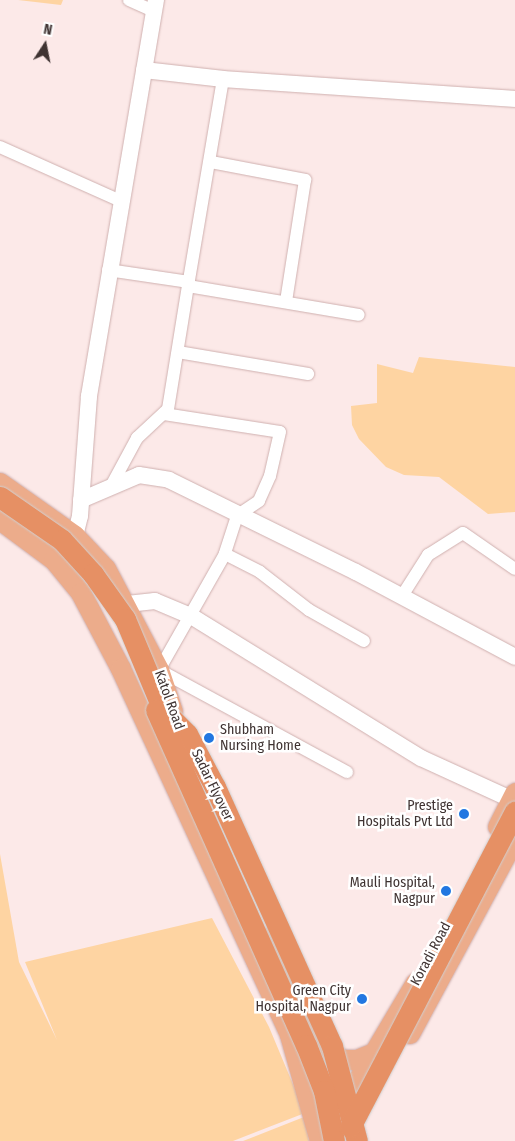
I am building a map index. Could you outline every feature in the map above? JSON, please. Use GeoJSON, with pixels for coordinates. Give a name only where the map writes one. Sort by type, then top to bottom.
{"type":"FeatureCollection","features":[{"type":"Feature","properties":{"kind":"highway","name":"Sadar Flyover"},"geometry":{"type":"LineString","coordinates":[[0,496],[62,540],[93,574],[125,619],[163,710],[187,734],[215,787],[332,1046],[341,1141]]}},
{"type":"Feature","properties":{"kind":"highway","name":"Sadar Flyover"},"geometry":{"type":"LineString","coordinates":[[0,507],[52,544],[86,577],[130,649],[306,1045],[341,1141]]}},
{"type":"Feature","properties":{"kind":"highway"},"geometry":{"type":"LineString","coordinates":[[341,1141],[462,919],[514,801]]}},
{"type":"Feature","properties":{"kind":"highway"},"geometry":{"type":"LineString","coordinates":[[341,1141],[369,1099],[515,825]]}},
{"type":"Feature","properties":{"kind":"main road","name":"Katol Road"},"geometry":{"type":"LineString","coordinates":[[0,483],[75,536],[106,569],[127,604],[159,670],[189,753],[321,1051],[338,1105],[341,1141]]}},
{"type":"Feature","properties":{"kind":"main road","name":"Katol Road"},"geometry":{"type":"LineString","coordinates":[[0,520],[54,560],[81,593],[121,669],[290,1035],[309,1098],[341,1141]]}},
{"type":"Feature","properties":{"kind":"main road","name":"Koradi Road"},"geometry":{"type":"LineString","coordinates":[[341,1141],[338,1105],[416,984],[514,801]]}},
{"type":"Feature","properties":{"kind":"main road","name":"Koradi Road"},"geometry":{"type":"LineString","coordinates":[[341,1141],[386,1076],[515,839]]}},
{"type":"Feature","properties":{"kind":"main road"},"geometry":{"type":"LineString","coordinates":[[321,1051],[344,1060],[357,1060],[372,1054]]}},
{"type":"Feature","properties":{"kind":"street"},"geometry":{"type":"LineString","coordinates":[[54,560],[75,536],[81,500],[89,396],[108,270],[123,202],[155,5],[129,0]]}},
{"type":"Feature","properties":{"kind":"street"},"geometry":{"type":"LineString","coordinates":[[144,70],[224,80],[515,99]]}},
{"type":"Feature","properties":{"kind":"street"},"geometry":{"type":"LineString","coordinates":[[109,488],[137,438],[168,409],[224,80]]}},
{"type":"Feature","properties":{"kind":"street"},"geometry":{"type":"LineString","coordinates":[[0,147],[123,202]]}},
{"type":"Feature","properties":{"kind":"street"},"geometry":{"type":"LineString","coordinates":[[211,162],[306,180],[286,302]]}},
{"type":"Feature","properties":{"kind":"street"},"geometry":{"type":"LineString","coordinates":[[108,270],[359,315]]}},
{"type":"Feature","properties":{"kind":"street"},"geometry":{"type":"LineString","coordinates":[[178,352],[308,374]]}},
{"type":"Feature","properties":{"kind":"street"},"geometry":{"type":"LineString","coordinates":[[164,414],[280,432],[270,476],[259,501],[237,516],[225,554],[159,670],[347,772]]}},
{"type":"Feature","properties":{"kind":"street"},"geometry":{"type":"LineString","coordinates":[[81,500],[139,475],[170,480],[237,516],[402,596],[515,657]]}},
{"type":"Feature","properties":{"kind":"street"},"geometry":{"type":"LineString","coordinates":[[402,596],[428,555],[463,533],[515,569]]}},
{"type":"Feature","properties":{"kind":"street"},"geometry":{"type":"LineString","coordinates":[[225,554],[260,572],[309,610],[364,640]]}},
{"type":"Feature","properties":{"kind":"street"},"geometry":{"type":"LineString","coordinates":[[127,604],[155,602],[191,616],[421,758],[514,801]]}},
{"type":"Feature","properties":{"kind":"shaded area"},"geometry":{"type":"Polygon","coordinates":[[[18,0],[63,0],[61,5],[18,0]]]}},
{"type":"Feature","properties":{"kind":"shaded area"},"geometry":{"type":"Polygon","coordinates":[[[419,357],[515,367],[515,512],[488,514],[439,477],[404,475],[386,467],[359,439],[352,425],[351,406],[377,403],[377,364],[413,373],[419,357]]]}},
{"type":"Feature","properties":{"kind":"shaded area"},"geometry":{"type":"Polygon","coordinates":[[[0,854],[19,962],[57,1040],[25,962],[212,918],[269,1027],[305,1113],[233,1141],[0,1141],[0,854]]]}},
{"type":"Feature","properties":{"kind":"shaded area"},"geometry":{"type":"Polygon","coordinates":[[[304,1117],[309,1141],[243,1141],[304,1117]]]}},
{"type":"Feature","properties":{"kind":"place","name":"Shubham Nursing Home"},"geometry":{"type":"Point","coordinates":[209,738]}},
{"type":"Feature","properties":{"kind":"place","name":"Prestige Hospitals Pvt Ltd"},"geometry":{"type":"Point","coordinates":[464,814]}},
{"type":"Feature","properties":{"kind":"place","name":"Mauli Hospital, Nagpur"},"geometry":{"type":"Point","coordinates":[446,891]}},
{"type":"Feature","properties":{"kind":"place","name":"Green City Hospital, Nagpur"},"geometry":{"type":"Point","coordinates":[362,999]}}]}
